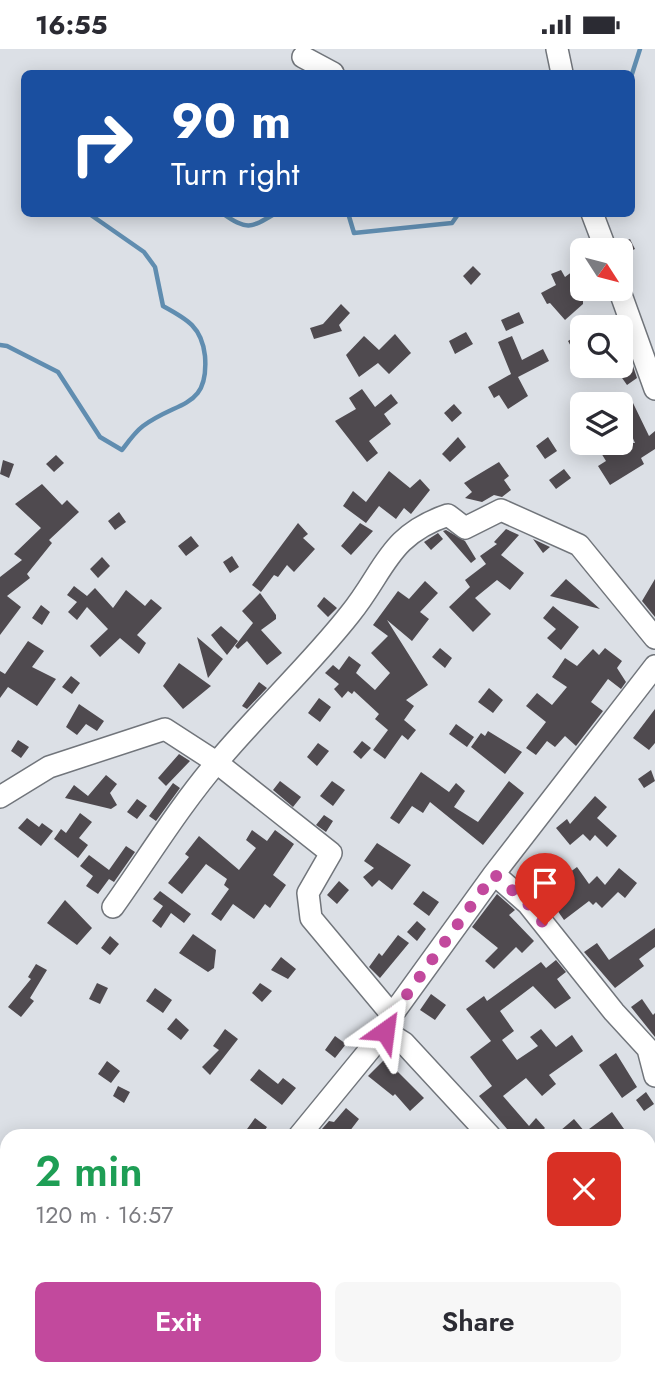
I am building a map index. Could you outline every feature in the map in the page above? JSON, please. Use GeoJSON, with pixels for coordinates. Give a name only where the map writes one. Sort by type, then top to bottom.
{"type":"FeatureCollection","features":[{"type":"Feature","properties":{"kind":"street"},"geometry":{"type":"LineString","coordinates":[[557,49],[561,70]]}},
{"type":"Feature","properties":{"kind":"street"},"geometry":{"type":"LineString","coordinates":[[303,57],[327,70]]}},
{"type":"Feature","properties":{"kind":"street"},"geometry":{"type":"LineString","coordinates":[[594,217],[601,238]]}},
{"type":"Feature","properties":{"kind":"street"},"geometry":{"type":"LineString","coordinates":[[623,301],[655,389]]}},
{"type":"Feature","properties":{"kind":"street"},"geometry":{"type":"LineString","coordinates":[[113,907],[216,762],[352,613],[383,561],[410,533],[429,521],[448,515],[465,528],[501,510],[579,545],[655,638]]}},
{"type":"Feature","properties":{"kind":"street"},"geometry":{"type":"LineString","coordinates":[[305,1129],[389,1023],[494,874],[655,666]]}},
{"type":"Feature","properties":{"kind":"street"},"geometry":{"type":"LineString","coordinates":[[0,797],[49,767],[165,729],[216,762],[331,853],[308,893],[311,918],[404,1043],[484,1129]]}},
{"type":"Feature","properties":{"kind":"street"},"geometry":{"type":"LineString","coordinates":[[494,874],[528,904],[614,1012],[648,1049],[655,1076]]}},
{"type":"Feature","properties":{"kind":"building"},"geometry":{"type":"Polygon","coordinates":[[[473,266],[481,274],[471,285],[463,276],[473,266]]]}},
{"type":"Feature","properties":{"kind":"building"},"geometry":{"type":"Polygon","coordinates":[[[561,270],[565,277],[570,273],[570,301],[583,301],[583,304],[565,320],[550,303],[547,304],[541,293],[556,285],[551,274],[561,270]]]}},
{"type":"Feature","properties":{"kind":"building"},"geometry":{"type":"Polygon","coordinates":[[[341,304],[350,313],[339,325],[342,331],[314,339],[310,328],[323,324],[341,304]]]}},
{"type":"Feature","properties":{"kind":"building"},"geometry":{"type":"Polygon","coordinates":[[[519,312],[524,323],[506,331],[501,320],[519,312]]]}},
{"type":"Feature","properties":{"kind":"building"},"geometry":{"type":"Polygon","coordinates":[[[466,332],[473,344],[455,354],[449,341],[466,332]]]}},
{"type":"Feature","properties":{"kind":"building"},"geometry":{"type":"Polygon","coordinates":[[[395,334],[411,353],[389,374],[378,363],[359,377],[346,355],[364,336],[379,350],[395,334]]]}},
{"type":"Feature","properties":{"kind":"building"},"geometry":{"type":"Polygon","coordinates":[[[512,336],[522,360],[543,349],[549,361],[518,377],[528,396],[508,409],[499,395],[494,398],[488,387],[511,374],[498,342],[512,336]]]}},
{"type":"Feature","properties":{"kind":"building"},"geometry":{"type":"Polygon","coordinates":[[[633,366],[637,378],[627,385],[622,378],[633,378],[633,366]]]}},
{"type":"Feature","properties":{"kind":"building"},"geometry":{"type":"Polygon","coordinates":[[[362,389],[375,407],[391,394],[398,403],[384,414],[391,424],[369,441],[378,453],[367,462],[335,421],[356,409],[349,398],[362,389]]]}},
{"type":"Feature","properties":{"kind":"building"},"geometry":{"type":"Polygon","coordinates":[[[633,403],[649,436],[655,431],[655,449],[641,458],[644,464],[610,485],[598,466],[606,461],[602,455],[633,455],[633,403]]]}},
{"type":"Feature","properties":{"kind":"building"},"geometry":{"type":"Polygon","coordinates":[[[454,404],[462,413],[452,422],[444,413],[454,404]]]}},
{"type":"Feature","properties":{"kind":"building"},"geometry":{"type":"Polygon","coordinates":[[[458,437],[466,447],[450,462],[442,454],[458,437]]]}},
{"type":"Feature","properties":{"kind":"building"},"geometry":{"type":"Polygon","coordinates":[[[548,437],[557,451],[545,459],[536,446],[548,437]]]}},
{"type":"Feature","properties":{"kind":"building"},"geometry":{"type":"Polygon","coordinates":[[[56,455],[64,463],[54,472],[46,464],[56,455]]]}},
{"type":"Feature","properties":{"kind":"building"},"geometry":{"type":"Polygon","coordinates":[[[3,460],[14,464],[9,478],[0,474],[3,460]]]}},
{"type":"Feature","properties":{"kind":"building"},"geometry":{"type":"Polygon","coordinates":[[[499,462],[509,476],[504,480],[511,490],[502,497],[494,495],[482,502],[465,498],[472,492],[464,483],[499,462]]]}},
{"type":"Feature","properties":{"kind":"building"},"geometry":{"type":"Polygon","coordinates":[[[564,469],[571,478],[556,489],[549,480],[564,469]]]}},
{"type":"Feature","properties":{"kind":"building"},"geometry":{"type":"Polygon","coordinates":[[[389,471],[410,488],[420,479],[430,490],[411,514],[404,508],[396,519],[379,506],[366,523],[343,506],[353,491],[366,502],[389,471]]]}},
{"type":"Feature","properties":{"kind":"building"},"geometry":{"type":"Polygon","coordinates":[[[42,484],[62,505],[67,500],[79,512],[49,540],[52,543],[27,574],[30,578],[7,596],[21,607],[0,635],[0,577],[22,560],[14,554],[41,528],[15,504],[42,484]]]}},
{"type":"Feature","properties":{"kind":"building"},"geometry":{"type":"Polygon","coordinates":[[[119,512],[126,522],[115,530],[108,521],[119,512]]]}},
{"type":"Feature","properties":{"kind":"building"},"geometry":{"type":"Polygon","coordinates":[[[298,523],[308,534],[303,538],[315,549],[294,572],[287,565],[278,577],[274,575],[261,592],[252,585],[298,523]]]}},
{"type":"Feature","properties":{"kind":"building"},"geometry":{"type":"Polygon","coordinates":[[[360,523],[373,531],[351,555],[341,546],[360,523]]]}},
{"type":"Feature","properties":{"kind":"building"},"geometry":{"type":"Polygon","coordinates":[[[506,529],[519,535],[501,555],[524,573],[510,590],[497,580],[475,598],[491,614],[473,632],[449,607],[470,587],[465,580],[486,564],[480,556],[497,544],[494,542],[506,529]]]}},
{"type":"Feature","properties":{"kind":"building"},"geometry":{"type":"Polygon","coordinates":[[[446,530],[465,541],[476,559],[471,563],[443,531],[446,530]]]}},
{"type":"Feature","properties":{"kind":"building"},"geometry":{"type":"Polygon","coordinates":[[[438,533],[443,539],[431,550],[424,542],[438,533]]]}},
{"type":"Feature","properties":{"kind":"building"},"geometry":{"type":"Polygon","coordinates":[[[191,536],[199,546],[186,556],[178,546],[191,536]]]}},
{"type":"Feature","properties":{"kind":"building"},"geometry":{"type":"Polygon","coordinates":[[[533,539],[550,547],[543,553],[533,539]]]}},
{"type":"Feature","properties":{"kind":"building"},"geometry":{"type":"Polygon","coordinates":[[[232,556],[239,567],[230,573],[223,562],[232,556]]]}},
{"type":"Feature","properties":{"kind":"building"},"geometry":{"type":"Polygon","coordinates":[[[102,557],[110,566],[98,578],[90,569],[102,557]]]}},
{"type":"Feature","properties":{"kind":"building"},"geometry":{"type":"Polygon","coordinates":[[[566,579],[600,609],[550,596],[566,579]]]}},
{"type":"Feature","properties":{"kind":"building"},"geometry":{"type":"Polygon","coordinates":[[[655,579],[655,617],[642,601],[655,579]]]}},
{"type":"Feature","properties":{"kind":"building"},"geometry":{"type":"Polygon","coordinates":[[[425,581],[438,593],[420,612],[429,619],[412,641],[387,620],[428,685],[406,700],[414,706],[404,720],[416,730],[408,740],[402,735],[385,759],[373,750],[388,730],[375,719],[379,714],[354,691],[352,694],[348,691],[342,698],[334,689],[339,684],[325,673],[333,665],[339,670],[349,656],[361,665],[356,673],[375,690],[390,673],[371,653],[388,636],[373,625],[398,591],[409,599],[425,581]]]}},
{"type":"Feature","properties":{"kind":"building"},"geometry":{"type":"Polygon","coordinates":[[[74,586],[87,596],[95,588],[113,608],[126,590],[145,606],[151,599],[162,608],[137,635],[146,643],[139,654],[120,638],[100,657],[90,646],[108,629],[87,607],[77,620],[68,612],[77,602],[67,595],[74,586]]]}},
{"type":"Feature","properties":{"kind":"building"},"geometry":{"type":"Polygon","coordinates":[[[260,593],[276,615],[276,619],[261,630],[282,653],[267,665],[247,641],[238,649],[235,646],[253,623],[242,611],[260,593]]]}},
{"type":"Feature","properties":{"kind":"building"},"geometry":{"type":"Polygon","coordinates":[[[324,597],[337,608],[328,617],[317,606],[324,597]]]}},
{"type":"Feature","properties":{"kind":"building"},"geometry":{"type":"Polygon","coordinates":[[[41,605],[50,612],[42,625],[32,618],[41,605]]]}},
{"type":"Feature","properties":{"kind":"building"},"geometry":{"type":"Polygon","coordinates":[[[553,606],[579,627],[561,650],[547,638],[556,629],[543,618],[553,606]]]}},
{"type":"Feature","properties":{"kind":"building"},"geometry":{"type":"Polygon","coordinates":[[[221,626],[238,641],[227,655],[211,635],[221,626]]]}},
{"type":"Feature","properties":{"kind":"building"},"geometry":{"type":"Polygon","coordinates":[[[197,637],[223,659],[208,678],[197,637]]]}},
{"type":"Feature","properties":{"kind":"building"},"geometry":{"type":"Polygon","coordinates":[[[28,641],[44,651],[32,667],[56,679],[37,706],[8,687],[0,698],[0,671],[5,674],[28,641]]]}},
{"type":"Feature","properties":{"kind":"building"},"geometry":{"type":"Polygon","coordinates":[[[440,648],[452,658],[445,668],[432,657],[440,648]]]}},
{"type":"Feature","properties":{"kind":"building"},"geometry":{"type":"Polygon","coordinates":[[[605,648],[622,661],[617,668],[626,682],[621,689],[608,679],[591,702],[603,711],[576,746],[565,736],[555,747],[547,741],[536,755],[526,748],[546,722],[526,706],[537,693],[552,705],[567,687],[552,677],[565,658],[577,666],[593,649],[599,655],[605,648]]]}},
{"type":"Feature","properties":{"kind":"building"},"geometry":{"type":"Polygon","coordinates":[[[179,663],[211,686],[183,709],[163,686],[179,663]]]}},
{"type":"Feature","properties":{"kind":"building"},"geometry":{"type":"Polygon","coordinates":[[[71,676],[80,683],[72,694],[62,687],[71,676]]]}},
{"type":"Feature","properties":{"kind":"building"},"geometry":{"type":"Polygon","coordinates":[[[259,682],[267,688],[247,709],[242,706],[259,682]]]}},
{"type":"Feature","properties":{"kind":"building"},"geometry":{"type":"Polygon","coordinates":[[[489,688],[503,700],[493,713],[478,702],[489,688]]]}},
{"type":"Feature","properties":{"kind":"building"},"geometry":{"type":"Polygon","coordinates":[[[319,698],[331,707],[320,722],[308,713],[319,698]]]}},
{"type":"Feature","properties":{"kind":"building"},"geometry":{"type":"Polygon","coordinates":[[[79,704],[104,721],[97,731],[86,724],[77,735],[66,727],[79,704]]]}},
{"type":"Feature","properties":{"kind":"building"},"geometry":{"type":"Polygon","coordinates":[[[655,709],[655,743],[649,750],[633,738],[655,709]]]}},
{"type":"Feature","properties":{"kind":"building"},"geometry":{"type":"Polygon","coordinates":[[[456,724],[474,737],[467,747],[449,734],[456,724]]]}},
{"type":"Feature","properties":{"kind":"building"},"geometry":{"type":"Polygon","coordinates":[[[488,731],[522,752],[505,774],[471,747],[481,733],[485,736],[488,731]]]}},
{"type":"Feature","properties":{"kind":"building"},"geometry":{"type":"Polygon","coordinates":[[[18,740],[29,747],[21,758],[11,751],[18,740]]]}},
{"type":"Feature","properties":{"kind":"building"},"geometry":{"type":"Polygon","coordinates":[[[362,741],[371,748],[361,759],[353,752],[362,741]]]}},
{"type":"Feature","properties":{"kind":"building"},"geometry":{"type":"Polygon","coordinates":[[[318,743],[329,751],[317,766],[307,757],[318,743]]]}},
{"type":"Feature","properties":{"kind":"building"},"geometry":{"type":"Polygon","coordinates":[[[179,754],[190,761],[166,786],[158,778],[179,754]]]}},
{"type":"Feature","properties":{"kind":"building"},"geometry":{"type":"Polygon","coordinates":[[[651,770],[655,781],[644,788],[638,779],[651,770]]]}},
{"type":"Feature","properties":{"kind":"building"},"geometry":{"type":"Polygon","coordinates":[[[421,772],[449,792],[456,783],[465,791],[454,807],[478,822],[509,781],[524,793],[483,845],[430,802],[423,813],[412,806],[399,824],[390,818],[421,772]]]}},
{"type":"Feature","properties":{"kind":"building"},"geometry":{"type":"Polygon","coordinates":[[[106,775],[117,784],[110,793],[117,805],[111,809],[65,798],[74,785],[88,796],[106,775]]]}},
{"type":"Feature","properties":{"kind":"building"},"geometry":{"type":"Polygon","coordinates":[[[280,781],[301,797],[293,807],[273,790],[280,781]]]}},
{"type":"Feature","properties":{"kind":"building"},"geometry":{"type":"Polygon","coordinates":[[[332,781],[345,790],[333,806],[320,796],[332,781]]]}},
{"type":"Feature","properties":{"kind":"building"},"geometry":{"type":"Polygon","coordinates":[[[173,783],[180,788],[156,821],[149,816],[173,783]]]}},
{"type":"Feature","properties":{"kind":"building"},"geometry":{"type":"Polygon","coordinates":[[[595,796],[607,807],[597,818],[617,836],[607,847],[595,835],[590,841],[583,834],[570,845],[556,828],[567,819],[570,824],[595,796]]]}},
{"type":"Feature","properties":{"kind":"building"},"geometry":{"type":"Polygon","coordinates":[[[137,799],[147,806],[137,819],[127,812],[137,799]]]}},
{"type":"Feature","properties":{"kind":"building"},"geometry":{"type":"Polygon","coordinates":[[[80,813],[92,822],[79,838],[88,845],[78,858],[54,839],[61,829],[66,833],[80,813]]]}},
{"type":"Feature","properties":{"kind":"building"},"geometry":{"type":"Polygon","coordinates":[[[324,815],[333,821],[326,832],[316,825],[324,815]]]}},
{"type":"Feature","properties":{"kind":"building"},"geometry":{"type":"Polygon","coordinates":[[[27,818],[39,827],[42,823],[53,831],[41,846],[18,828],[27,818]]]}},
{"type":"Feature","properties":{"kind":"building"},"geometry":{"type":"Polygon","coordinates":[[[252,830],[267,841],[275,830],[294,844],[273,875],[286,885],[270,908],[265,904],[254,919],[233,904],[221,921],[211,914],[229,889],[224,885],[227,879],[206,864],[182,894],[168,883],[189,857],[185,854],[199,836],[239,870],[256,848],[246,840],[252,830]]]}},
{"type":"Feature","properties":{"kind":"building"},"geometry":{"type":"Polygon","coordinates":[[[377,843],[411,865],[392,890],[379,880],[372,887],[363,877],[374,868],[364,861],[377,843]]]}},
{"type":"Feature","properties":{"kind":"building"},"geometry":{"type":"Polygon","coordinates":[[[126,846],[135,852],[114,882],[109,879],[98,894],[86,886],[93,876],[80,866],[89,855],[109,870],[126,846]]]}},
{"type":"Feature","properties":{"kind":"building"},"geometry":{"type":"Polygon","coordinates":[[[577,867],[589,884],[597,876],[605,885],[619,868],[637,883],[625,898],[618,892],[602,908],[596,902],[593,905],[589,901],[564,920],[550,900],[554,897],[547,889],[577,867]]]}},
{"type":"Feature","properties":{"kind":"building"},"geometry":{"type":"Polygon","coordinates":[[[339,881],[349,890],[337,904],[327,895],[339,881]]]}},
{"type":"Feature","properties":{"kind":"building"},"geometry":{"type":"Polygon","coordinates":[[[160,891],[191,914],[184,923],[171,913],[161,928],[152,921],[163,906],[153,899],[160,891]]]}},
{"type":"Feature","properties":{"kind":"building"},"geometry":{"type":"Polygon","coordinates":[[[423,891],[439,902],[429,916],[413,904],[423,891]]]}},
{"type":"Feature","properties":{"kind":"building"},"geometry":{"type":"Polygon","coordinates":[[[497,894],[515,910],[509,915],[534,941],[522,953],[516,947],[494,969],[485,961],[498,948],[472,927],[497,894]]]}},
{"type":"Feature","properties":{"kind":"building"},"geometry":{"type":"Polygon","coordinates":[[[65,900],[92,928],[77,945],[47,923],[65,900]]]}},
{"type":"Feature","properties":{"kind":"building"},"geometry":{"type":"Polygon","coordinates":[[[417,921],[426,929],[417,941],[407,932],[417,921]]]}},
{"type":"Feature","properties":{"kind":"building"},"geometry":{"type":"Polygon","coordinates":[[[655,928],[655,947],[639,959],[644,966],[615,988],[584,952],[597,943],[609,960],[655,928]]]}},
{"type":"Feature","properties":{"kind":"building"},"geometry":{"type":"Polygon","coordinates":[[[193,934],[216,950],[214,968],[208,972],[179,953],[193,934]]]}},
{"type":"Feature","properties":{"kind":"building"},"geometry":{"type":"Polygon","coordinates":[[[398,935],[409,943],[380,978],[369,967],[379,953],[382,956],[398,935]]]}},
{"type":"Feature","properties":{"kind":"building"},"geometry":{"type":"Polygon","coordinates":[[[110,936],[119,944],[110,955],[101,948],[110,936]]]}},
{"type":"Feature","properties":{"kind":"building"},"geometry":{"type":"Polygon","coordinates":[[[281,957],[296,969],[288,979],[271,970],[281,957]]]}},
{"type":"Feature","properties":{"kind":"building"},"geometry":{"type":"Polygon","coordinates":[[[556,960],[566,972],[557,979],[571,998],[555,1009],[533,986],[500,1011],[514,1031],[502,1040],[517,1060],[538,1046],[530,1037],[541,1029],[556,1047],[572,1035],[583,1051],[549,1075],[556,1084],[542,1096],[526,1078],[503,1096],[529,1126],[536,1118],[545,1128],[507,1129],[479,1096],[492,1086],[470,1057],[491,1041],[466,1009],[484,996],[487,1001],[541,962],[546,968],[556,960]]]}},
{"type":"Feature","properties":{"kind":"building"},"geometry":{"type":"Polygon","coordinates":[[[36,964],[47,970],[30,998],[34,1001],[21,1017],[8,1007],[31,979],[28,977],[36,964]]]}},
{"type":"Feature","properties":{"kind":"building"},"geometry":{"type":"Polygon","coordinates":[[[97,983],[108,988],[100,1004],[89,999],[97,983]]]}},
{"type":"Feature","properties":{"kind":"building"},"geometry":{"type":"Polygon","coordinates":[[[260,983],[272,991],[262,1002],[252,993],[260,983]]]}},
{"type":"Feature","properties":{"kind":"building"},"geometry":{"type":"Polygon","coordinates":[[[155,988],[172,1000],[163,1013],[146,1001],[155,988]]]}},
{"type":"Feature","properties":{"kind":"building"},"geometry":{"type":"Polygon","coordinates":[[[431,994],[446,1005],[435,1020],[420,1010],[431,994]]]}},
{"type":"Feature","properties":{"kind":"building"},"geometry":{"type":"Polygon","coordinates":[[[642,999],[653,1015],[655,1013],[655,1037],[631,1007],[642,999]]]}},
{"type":"Feature","properties":{"kind":"building"},"geometry":{"type":"Polygon","coordinates":[[[176,1018],[189,1030],[181,1040],[167,1029],[176,1018]]]}},
{"type":"Feature","properties":{"kind":"building"},"geometry":{"type":"Polygon","coordinates":[[[225,1029],[238,1039],[210,1075],[202,1067],[219,1050],[213,1046],[225,1029]]]}},
{"type":"Feature","properties":{"kind":"building"},"geometry":{"type":"Polygon","coordinates":[[[335,1036],[346,1044],[335,1058],[325,1050],[335,1036]]]}},
{"type":"Feature","properties":{"kind":"building"},"geometry":{"type":"Polygon","coordinates":[[[616,1053],[637,1087],[622,1098],[599,1065],[616,1053]]]}},
{"type":"Feature","properties":{"kind":"building"},"geometry":{"type":"Polygon","coordinates":[[[385,1059],[424,1098],[410,1111],[395,1094],[393,1096],[368,1076],[385,1059]]]}},
{"type":"Feature","properties":{"kind":"building"},"geometry":{"type":"Polygon","coordinates":[[[107,1061],[120,1071],[111,1083],[98,1074],[107,1061]]]}},
{"type":"Feature","properties":{"kind":"building"},"geometry":{"type":"Polygon","coordinates":[[[259,1069],[278,1084],[283,1078],[296,1088],[282,1105],[250,1080],[259,1069]]]}},
{"type":"Feature","properties":{"kind":"building"},"geometry":{"type":"Polygon","coordinates":[[[118,1086],[130,1092],[124,1103],[113,1096],[118,1086]]]}},
{"type":"Feature","properties":{"kind":"building"},"geometry":{"type":"Polygon","coordinates":[[[646,1092],[654,1104],[644,1111],[636,1100],[646,1092]]]}},
{"type":"Feature","properties":{"kind":"building"},"geometry":{"type":"Polygon","coordinates":[[[346,1108],[359,1119],[351,1129],[322,1129],[329,1121],[334,1122],[346,1108]]]}},
{"type":"Feature","properties":{"kind":"building"},"geometry":{"type":"Polygon","coordinates":[[[612,1112],[624,1129],[589,1129],[612,1112]]]}},
{"type":"Feature","properties":{"kind":"building"},"geometry":{"type":"Polygon","coordinates":[[[255,1118],[267,1127],[266,1129],[247,1129],[255,1118]]]}},
{"type":"Feature","properties":{"kind":"building"},"geometry":{"type":"Polygon","coordinates":[[[574,1119],[582,1129],[562,1129],[574,1119]]]}},
{"type":"Feature","properties":{"kind":"waterway"},"geometry":{"type":"LineString","coordinates":[[633,70],[640,49]]}},
{"type":"Feature","properties":{"kind":"waterway"},"geometry":{"type":"LineString","coordinates":[[0,345],[58,372],[100,437],[122,450],[143,426],[196,395],[202,386],[205,373],[205,356],[197,331],[186,320],[163,306],[155,267],[144,252],[94,217]]}},
{"type":"Feature","properties":{"kind":"waterway"},"geometry":{"type":"LineString","coordinates":[[228,217],[243,225],[255,224],[269,217]]}},
{"type":"Feature","properties":{"kind":"waterway"},"geometry":{"type":"LineString","coordinates":[[349,217],[354,233],[452,223],[456,217]]}},
{"type":"Feature","properties":{"kind":"route"},"geometry":{"type":"LineString","coordinates":[[385,1031],[392,1015],[494,874],[528,904],[545,925]]}}]}
